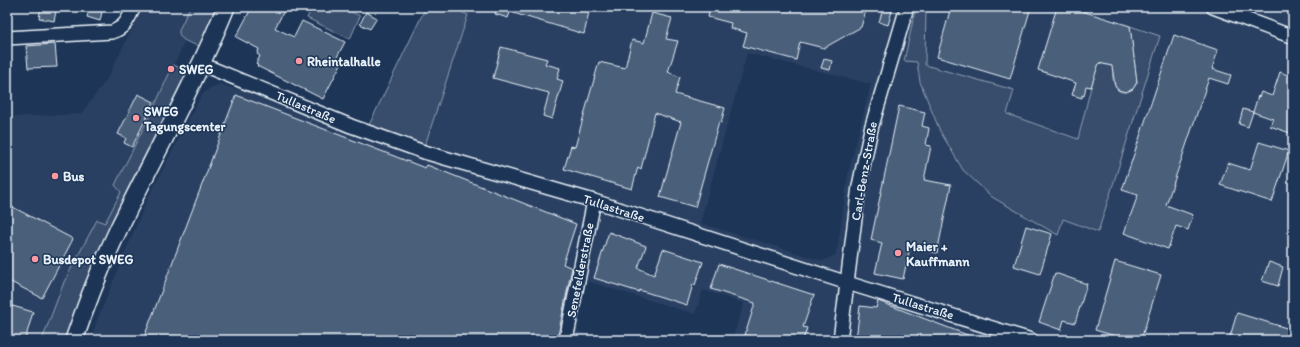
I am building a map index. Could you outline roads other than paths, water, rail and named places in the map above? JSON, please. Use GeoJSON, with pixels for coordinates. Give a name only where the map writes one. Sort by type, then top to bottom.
{"type":"FeatureCollection","features":[{"type":"Feature","properties":{"kind":"main road"},"geometry":{"type":"LineString","coordinates":[[74,340],[90,294],[118,229],[201,64],[226,7]]}},
{"type":"Feature","properties":{"kind":"street"},"geometry":{"type":"LineString","coordinates":[[7,38],[112,32],[120,29],[127,22],[134,7]]}},
{"type":"Feature","properties":{"kind":"street","name":"Carl-Benz-Straße"},"geometry":{"type":"LineString","coordinates":[[840,340],[859,186],[871,128],[907,7]]}},
{"type":"Feature","properties":{"kind":"street"},"geometry":{"type":"LineString","coordinates":[[1213,7],[1293,37]]}},
{"type":"Feature","properties":{"kind":"street","name":"Tullastraße"},"geometry":{"type":"LineString","coordinates":[[201,64],[351,126],[424,152],[594,201],[847,283],[1031,340]]}},
{"type":"Feature","properties":{"kind":"street","name":"Senefelderstraße"},"geometry":{"type":"LineString","coordinates":[[566,340],[594,201]]}},
{"type":"Feature","properties":{"kind":"place","name":"Rheintalhalle"},"geometry":{"type":"Point","coordinates":[299,61]}},
{"type":"Feature","properties":{"kind":"place","name":"SWEG"},"geometry":{"type":"Point","coordinates":[171,69]}},
{"type":"Feature","properties":{"kind":"place","name":"SWEG Tagungscenter"},"geometry":{"type":"Point","coordinates":[136,118]}},
{"type":"Feature","properties":{"kind":"place","name":"Bus"},"geometry":{"type":"Point","coordinates":[55,176]}},
{"type":"Feature","properties":{"kind":"place","name":"Maier + Kauffmann"},"geometry":{"type":"Point","coordinates":[898,253]}},
{"type":"Feature","properties":{"kind":"place","name":"Busdepot SWEG"},"geometry":{"type":"Point","coordinates":[35,259]}}]}
